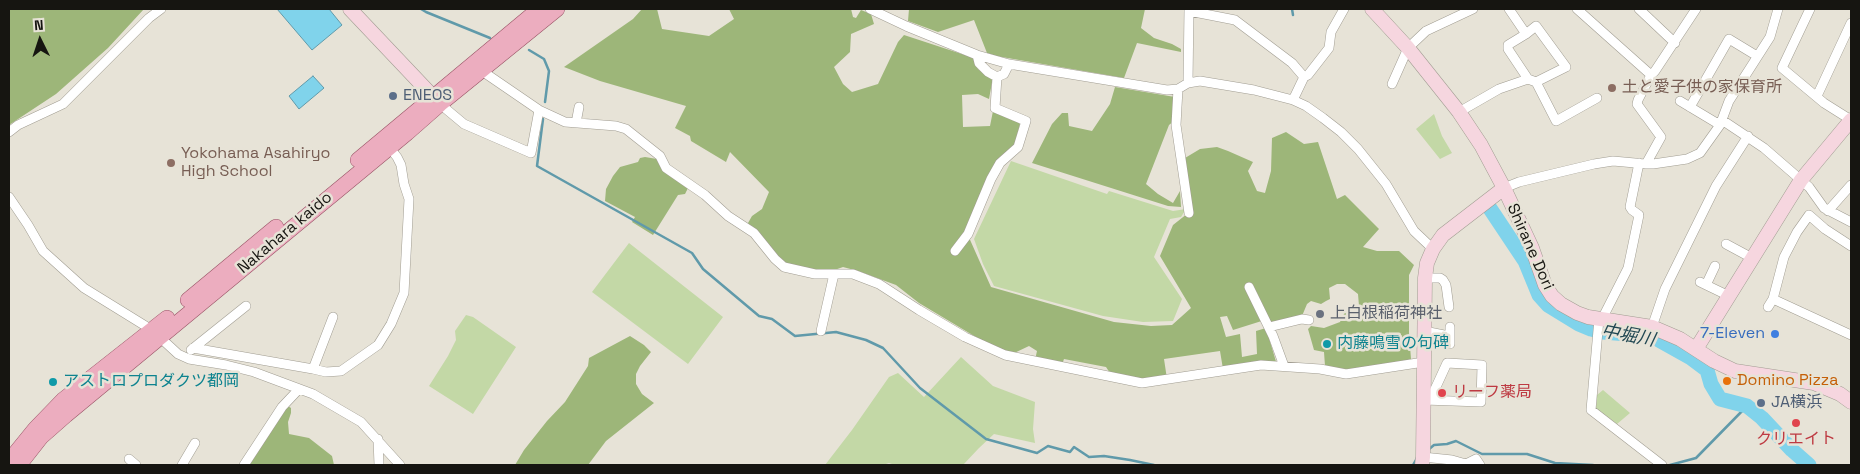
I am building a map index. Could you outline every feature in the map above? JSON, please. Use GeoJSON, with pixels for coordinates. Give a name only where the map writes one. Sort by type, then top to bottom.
{"type":"FeatureCollection","features":[{"type":"Feature","properties":{"kind":"main road","name":"Nakahara kaido"},"geometry":{"type":"LineString","coordinates":[[19,465],[41,437],[148,340],[436,101],[540,9]]}},
{"type":"Feature","properties":{"kind":"main road","name":"Nakahara kaido"},"geometry":{"type":"LineString","coordinates":[[9,461],[34,429],[64,400],[148,340],[390,147],[436,101],[482,71],[557,9]]}},
{"type":"Feature","properties":{"kind":"street"},"geometry":{"type":"LineString","coordinates":[[9,132],[18,125],[63,104],[149,18],[161,9]]}},
{"type":"Feature","properties":{"kind":"street"},"geometry":{"type":"LineString","coordinates":[[350,9],[436,101],[464,124],[531,153],[538,110]]}},
{"type":"Feature","properties":{"kind":"street"},"geometry":{"type":"LineString","coordinates":[[870,9],[977,55],[1009,64],[1167,90],[1178,89],[1188,83],[1200,81],[1293,100],[1306,106],[1323,118],[1358,149],[1386,184],[1414,231],[1433,249]]}},
{"type":"Feature","properties":{"kind":"street"},"geometry":{"type":"LineString","coordinates":[[1293,100],[1304,77],[1308,75],[1329,48],[1331,32],[1344,9]]}},
{"type":"Feature","properties":{"kind":"street","name":"Shirane Dori"},"geometry":{"type":"LineString","coordinates":[[1372,9],[1408,48],[1459,112],[1481,145],[1504,188],[1532,248],[1545,285],[1552,296],[1561,304],[1577,313],[1652,327],[1673,336],[1714,361],[1735,371],[1814,382],[1840,394],[1851,402]]}},
{"type":"Feature","properties":{"kind":"street"},"geometry":{"type":"LineString","coordinates":[[1392,84],[1408,48],[1426,31],[1473,9]]}},
{"type":"Feature","properties":{"kind":"street"},"geometry":{"type":"LineString","coordinates":[[1510,9],[1526,34]]}},
{"type":"Feature","properties":{"kind":"street"},"geometry":{"type":"LineString","coordinates":[[1577,9],[1651,75]]}},
{"type":"Feature","properties":{"kind":"street"},"geometry":{"type":"LineString","coordinates":[[1639,9],[1675,43]]}},
{"type":"Feature","properties":{"kind":"street"},"geometry":{"type":"LineString","coordinates":[[1662,465],[1591,410],[1601,319],[1628,268],[1639,215],[1630,206],[1642,164],[1661,137],[1637,104],[1651,75],[1656,72],[1696,9]]}},
{"type":"Feature","properties":{"kind":"street"},"geometry":{"type":"LineString","coordinates":[[1696,349],[1800,180],[1851,120],[1824,103],[1782,68],[1810,9]]}},
{"type":"Feature","properties":{"kind":"street"},"geometry":{"type":"LineString","coordinates":[[1188,83],[1189,10],[1235,20],[1292,63],[1304,77]]}},
{"type":"Feature","properties":{"kind":"street"},"geometry":{"type":"LineString","coordinates":[[1480,465],[1476,459],[1466,464],[1452,460],[1422,461],[1427,400],[1424,362],[1425,278],[1427,263],[1433,249],[1443,235],[1460,220],[1504,188],[1519,182],[1594,164],[1613,161],[1653,164],[1687,159],[1700,153],[1721,122],[1728,101],[1770,37],[1775,10]]}},
{"type":"Feature","properties":{"kind":"street"},"geometry":{"type":"LineString","coordinates":[[1817,96],[1851,22]]}},
{"type":"Feature","properties":{"kind":"street"},"geometry":{"type":"LineString","coordinates":[[1459,112],[1499,90],[1532,81],[1566,67],[1536,26],[1508,45],[1508,49],[1532,81],[1556,121],[1597,98]]}},
{"type":"Feature","properties":{"kind":"street"},"geometry":{"type":"LineString","coordinates":[[1690,107],[1729,40],[1758,56]]}},
{"type":"Feature","properties":{"kind":"street"},"geometry":{"type":"LineString","coordinates":[[977,55],[979,63],[996,77]]}},
{"type":"Feature","properties":{"kind":"street"},"geometry":{"type":"LineString","coordinates":[[996,77],[1004,74],[1009,64]]}},
{"type":"Feature","properties":{"kind":"street"},"geometry":{"type":"LineString","coordinates":[[482,71],[538,110],[557,120],[626,128],[660,156],[666,168],[705,195],[728,216],[754,233],[784,267],[815,274],[852,274],[879,284],[965,337],[1005,356],[1142,383],[1260,366],[1320,369],[1346,374],[1424,362]]}},
{"type":"Feature","properties":{"kind":"street"},"geometry":{"type":"LineString","coordinates":[[955,251],[968,234],[991,179],[1000,163],[1018,147],[1026,121],[995,108],[996,77]]}},
{"type":"Feature","properties":{"kind":"street"},"geometry":{"type":"LineString","coordinates":[[1178,89],[1176,125],[1189,213]]}},
{"type":"Feature","properties":{"kind":"street"},"geometry":{"type":"LineString","coordinates":[[1680,101],[1748,136],[1809,187],[1824,208],[1851,222]]}},
{"type":"Feature","properties":{"kind":"street"},"geometry":{"type":"LineString","coordinates":[[576,123],[579,108]]}},
{"type":"Feature","properties":{"kind":"street"},"geometry":{"type":"LineString","coordinates":[[1652,327],[1665,289],[1716,186],[1748,136]]}},
{"type":"Feature","properties":{"kind":"street"},"geometry":{"type":"LineString","coordinates":[[193,348],[326,372],[341,371],[378,346],[391,324],[404,292],[409,199],[401,165],[390,147]]}},
{"type":"Feature","properties":{"kind":"street"},"geometry":{"type":"LineString","coordinates":[[1828,211],[1851,185]]}},
{"type":"Feature","properties":{"kind":"street"},"geometry":{"type":"LineString","coordinates":[[9,197],[43,251],[84,288],[148,340],[183,357],[254,372],[312,394],[361,422],[400,465]]}},
{"type":"Feature","properties":{"kind":"street"},"geometry":{"type":"LineString","coordinates":[[1851,246],[1809,215],[1784,257],[1770,303],[1851,335]]}},
{"type":"Feature","properties":{"kind":"street"},"geometry":{"type":"LineString","coordinates":[[1726,244],[1752,258]]}},
{"type":"Feature","properties":{"kind":"street"},"geometry":{"type":"LineString","coordinates":[[1715,266],[1703,284],[1729,296]]}},
{"type":"Feature","properties":{"kind":"street"},"geometry":{"type":"LineString","coordinates":[[821,332],[834,274]]}},
{"type":"Feature","properties":{"kind":"street"},"geometry":{"type":"LineString","coordinates":[[1425,278],[1440,278],[1444,280],[1452,303]]}},
{"type":"Feature","properties":{"kind":"street"},"geometry":{"type":"LineString","coordinates":[[1249,287],[1269,327],[1284,366]]}},
{"type":"Feature","properties":{"kind":"street"},"geometry":{"type":"LineString","coordinates":[[183,357],[246,306]]}},
{"type":"Feature","properties":{"kind":"street"},"geometry":{"type":"LineString","coordinates":[[313,369],[333,318]]}},
{"type":"Feature","properties":{"kind":"street"},"geometry":{"type":"LineString","coordinates":[[1269,327],[1302,319],[1309,320]]}},
{"type":"Feature","properties":{"kind":"street"},"geometry":{"type":"LineString","coordinates":[[1424,331],[1450,336]]}},
{"type":"Feature","properties":{"kind":"street"},"geometry":{"type":"LineString","coordinates":[[1447,363],[1482,365],[1481,402],[1427,400],[1447,363]]}},
{"type":"Feature","properties":{"kind":"street"},"geometry":{"type":"LineString","coordinates":[[244,465],[282,407],[299,389]]}},
{"type":"Feature","properties":{"kind":"street"},"geometry":{"type":"LineString","coordinates":[[378,440],[379,465]]}},
{"type":"Feature","properties":{"kind":"street"},"geometry":{"type":"LineString","coordinates":[[186,464],[195,443]]}},
{"type":"Feature","properties":{"kind":"green space"},"geometry":{"type":"Polygon","coordinates":[[[9,9],[144,9],[108,48],[56,94],[9,125],[9,9]]]}},
{"type":"Feature","properties":{"kind":"green space"},"geometry":{"type":"Polygon","coordinates":[[[642,9],[657,9],[662,29],[709,36],[734,19],[729,9],[851,9],[853,17],[856,18],[861,10],[871,14],[874,24],[851,34],[850,52],[834,67],[843,84],[852,92],[878,84],[898,42],[904,35],[974,58],[978,69],[993,77],[989,99],[978,94],[962,95],[963,127],[990,126],[993,111],[1017,120],[1020,124],[1015,144],[1006,152],[967,233],[991,287],[1114,322],[1151,326],[1172,325],[1191,308],[1160,256],[1173,225],[1192,210],[1185,158],[1200,149],[1217,147],[1228,151],[1253,162],[1248,171],[1257,191],[1265,193],[1271,171],[1272,138],[1286,132],[1304,144],[1318,142],[1337,199],[1345,195],[1379,229],[1363,247],[1377,251],[1399,251],[1414,265],[1409,275],[1411,359],[1398,365],[1345,372],[1325,366],[1324,352],[1314,350],[1308,329],[1311,326],[1324,328],[1340,322],[1347,308],[1359,306],[1358,294],[1345,284],[1337,284],[1329,288],[1330,299],[1321,304],[1311,301],[1307,304],[1302,316],[1271,325],[1268,319],[1233,330],[1227,316],[1220,317],[1226,337],[1240,334],[1242,357],[1257,354],[1256,331],[1266,328],[1277,365],[1223,369],[1220,351],[1164,359],[1167,379],[1139,381],[1112,376],[1106,367],[1064,359],[1061,367],[1035,360],[1037,351],[1029,346],[1010,355],[1001,352],[919,303],[896,285],[858,271],[843,267],[823,274],[792,267],[763,251],[752,236],[748,223],[752,216],[762,209],[769,192],[730,152],[726,162],[691,141],[690,136],[675,128],[686,106],[600,81],[564,67],[633,19],[642,9]]]}},
{"type":"Feature","properties":{"kind":"green space"},"geometry":{"type":"Polygon","coordinates":[[[909,9],[1145,9],[1141,28],[1154,38],[1181,49],[1181,52],[1137,43],[1124,78],[996,56],[987,53],[974,20],[938,32],[908,21],[909,9]]]}},
{"type":"Feature","properties":{"kind":"green space"},"geometry":{"type":"Polygon","coordinates":[[[1115,87],[1175,97],[1174,121],[1169,125],[1146,184],[1173,203],[1180,191],[1181,207],[1168,206],[1032,163],[1052,124],[1062,113],[1068,113],[1069,126],[1092,131],[1110,104],[1115,87]]]}},
{"type":"Feature","properties":{"kind":"green space"},"geometry":{"type":"Polygon","coordinates":[[[1434,114],[1442,136],[1452,153],[1440,159],[1416,129],[1434,114]]]}},
{"type":"Feature","properties":{"kind":"green space"},"geometry":{"type":"Polygon","coordinates":[[[640,158],[657,159],[688,188],[685,194],[678,195],[653,235],[632,222],[635,217],[605,201],[606,189],[620,167],[638,162],[640,158]]]}},
{"type":"Feature","properties":{"kind":"green space"},"geometry":{"type":"Polygon","coordinates":[[[1011,161],[1107,194],[1109,191],[1173,211],[1186,209],[1181,217],[1170,219],[1154,257],[1182,299],[1173,321],[1143,322],[1103,316],[994,286],[983,264],[974,239],[1011,161]]]}},
{"type":"Feature","properties":{"kind":"green space"},"geometry":{"type":"Polygon","coordinates":[[[629,243],[723,317],[688,364],[592,292],[629,243]]]}},
{"type":"Feature","properties":{"kind":"green space"},"geometry":{"type":"Polygon","coordinates":[[[466,315],[473,317],[516,347],[473,414],[429,386],[448,356],[456,340],[455,331],[466,315]]]}},
{"type":"Feature","properties":{"kind":"green space"},"geometry":{"type":"Polygon","coordinates":[[[630,336],[651,352],[636,374],[636,384],[642,394],[654,403],[606,441],[588,465],[515,465],[524,450],[547,421],[565,402],[588,366],[589,358],[630,336]]]}},
{"type":"Feature","properties":{"kind":"green space"},"geometry":{"type":"Polygon","coordinates":[[[961,357],[993,386],[1035,402],[1033,429],[1035,443],[994,434],[963,465],[895,465],[889,463],[883,465],[825,465],[889,377],[898,373],[924,397],[961,357]]]}},
{"type":"Feature","properties":{"kind":"green space"},"geometry":{"type":"Polygon","coordinates":[[[1603,390],[1630,413],[1617,424],[1596,409],[1597,395],[1603,390]]]}},
{"type":"Feature","properties":{"kind":"green space"},"geometry":{"type":"Polygon","coordinates":[[[288,406],[291,408],[288,422],[289,434],[309,438],[332,456],[334,465],[246,465],[288,406]]]}},
{"type":"Feature","properties":{"kind":"water"},"geometry":{"type":"Polygon","coordinates":[[[277,9],[329,9],[342,25],[312,50],[277,9]]]}},
{"type":"Feature","properties":{"kind":"water"},"geometry":{"type":"Polygon","coordinates":[[[313,76],[324,88],[299,109],[289,96],[313,76]]]}},
{"type":"Feature","properties":{"kind":"waterway"},"geometry":{"type":"LineString","coordinates":[[421,9],[490,38]]}},
{"type":"Feature","properties":{"kind":"waterway","name":"中堀川"},"geometry":{"type":"LineString","coordinates":[[1292,9],[1293,15]]}},
{"type":"Feature","properties":{"kind":"waterway"},"geometry":{"type":"LineString","coordinates":[[529,50],[544,59],[549,71],[545,102]]}},
{"type":"Feature","properties":{"kind":"waterway"},"geometry":{"type":"LineString","coordinates":[[543,119],[537,166],[692,253],[703,269],[759,316],[772,319],[795,336],[836,332],[866,340],[883,348],[920,388],[986,439],[1037,453],[1048,446],[1070,452],[1074,447],[1089,457],[1104,456],[1154,465]]}},
{"type":"Feature","properties":{"kind":"waterway","name":"中堀川"},"geometry":{"type":"LineString","coordinates":[[1489,207],[1525,261],[1539,295],[1548,305],[1591,329],[1657,339],[1691,358],[1707,370],[1711,384],[1720,399],[1747,406],[1762,418],[1809,465]]}},
{"type":"Feature","properties":{"kind":"waterway"},"geometry":{"type":"LineString","coordinates":[[1670,465],[1696,458],[1747,406]]}},
{"type":"Feature","properties":{"kind":"waterway"},"geometry":{"type":"LineString","coordinates":[[1428,450],[1434,445],[1456,441],[1482,454],[1527,454],[1555,463],[1593,465]]}},
{"type":"Feature","properties":{"kind":"waterway"},"geometry":{"type":"LineString","coordinates":[[1413,465],[1417,458]]}},
{"type":"Feature","properties":{"kind":"place","name":"土と愛子供の家保育所"},"geometry":{"type":"Point","coordinates":[1612,88]}},
{"type":"Feature","properties":{"kind":"place","name":"ENEOS"},"geometry":{"type":"Point","coordinates":[393,96]}},
{"type":"Feature","properties":{"kind":"place","name":"Yokohama Asahiryo High School"},"geometry":{"type":"Point","coordinates":[171,163]}},
{"type":"Feature","properties":{"kind":"place","name":"上白根稲荷神社"},"geometry":{"type":"Point","coordinates":[1320,314]}},
{"type":"Feature","properties":{"kind":"place","name":"7-Eleven"},"geometry":{"type":"Point","coordinates":[1775,334]}},
{"type":"Feature","properties":{"kind":"place","name":"内藤鳴雪の句碑"},"geometry":{"type":"Point","coordinates":[1327,344]}},
{"type":"Feature","properties":{"kind":"place","name":"Domino Pizza"},"geometry":{"type":"Point","coordinates":[1727,381]}},
{"type":"Feature","properties":{"kind":"place","name":"アストロプロダクツ都岡"},"geometry":{"type":"Point","coordinates":[53,382]}},
{"type":"Feature","properties":{"kind":"place","name":"リーフ薬局"},"geometry":{"type":"Point","coordinates":[1442,393]}},
{"type":"Feature","properties":{"kind":"place","name":"JA横浜"},"geometry":{"type":"Point","coordinates":[1761,403]}},
{"type":"Feature","properties":{"kind":"place","name":"クリエイト"},"geometry":{"type":"Point","coordinates":[1796,423]}}]}
